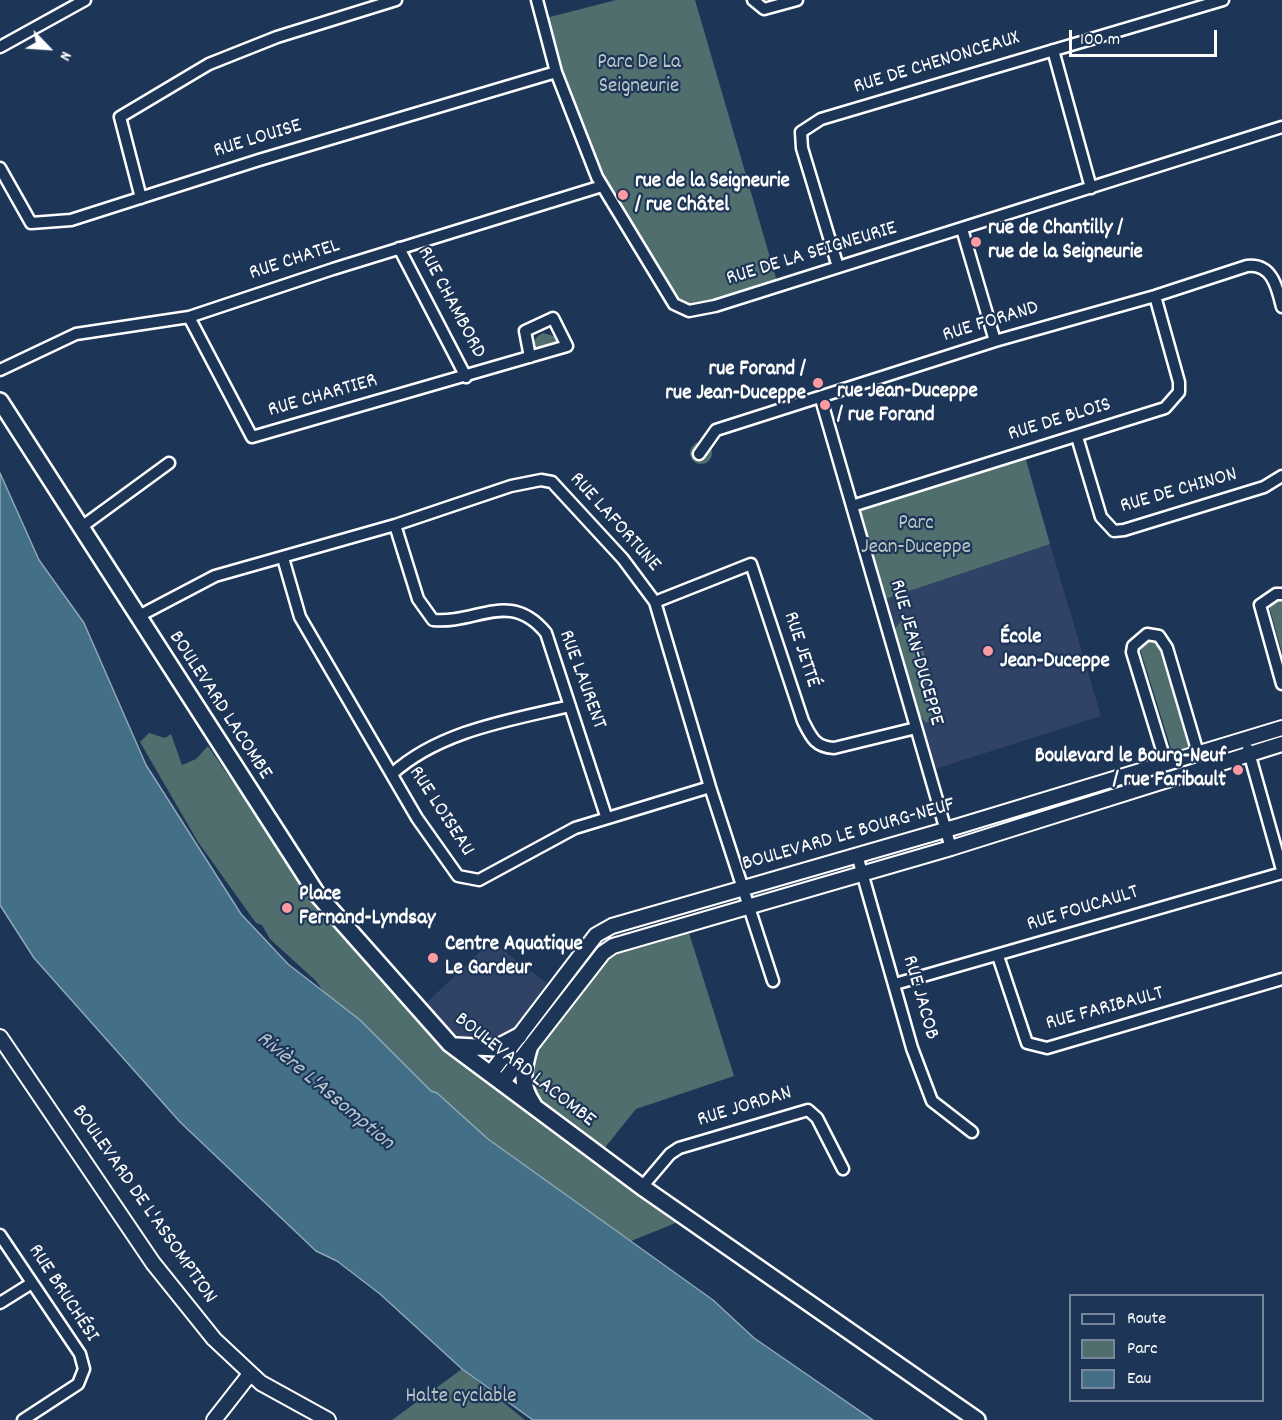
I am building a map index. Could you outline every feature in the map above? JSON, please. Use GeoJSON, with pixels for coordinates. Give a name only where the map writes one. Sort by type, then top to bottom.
{"type":"FeatureCollection","features":[{"type":"Feature","properties":{"kind":"main road","name":"BOULEVARD LACOMBE"},"geometry":{"type":"LineString","coordinates":[[0,401],[317,894],[453,1046],[642,1187],[977,1420]]}},
{"type":"Feature","properties":{"kind":"main road"},"geometry":{"type":"LineString","coordinates":[[453,1046],[496,1048],[519,1036]]}},
{"type":"Feature","properties":{"kind":"main road"},"geometry":{"type":"LineString","coordinates":[[529,1049],[523,1071],[523,1088],[538,1111]]}},
{"type":"Feature","properties":{"kind":"street"},"geometry":{"type":"LineString","coordinates":[[0,47],[85,0]]}},
{"type":"Feature","properties":{"kind":"street"},"geometry":{"type":"LineString","coordinates":[[141,198],[120,117],[209,64],[277,38],[396,0]]}},
{"type":"Feature","properties":{"kind":"street","name":"RUE DE LA SEIGNEURIE"},"geometry":{"type":"LineString","coordinates":[[537,0],[556,72],[578,133],[602,186],[674,304],[689,311],[715,306],[1282,127]]}},
{"type":"Feature","properties":{"kind":"street"},"geometry":{"type":"LineString","coordinates":[[753,0],[764,9],[797,0]]}},
{"type":"Feature","properties":{"kind":"street","name":"RUE DE CHENONCEAUX"},"geometry":{"type":"LineString","coordinates":[[838,267],[802,148],[801,132],[821,119],[1223,0]]}},
{"type":"Feature","properties":{"kind":"street"},"geometry":{"type":"LineString","coordinates":[[1053,50],[1091,188]]}},
{"type":"Feature","properties":{"kind":"street","name":"RUE LOUISE"},"geometry":{"type":"LineString","coordinates":[[0,168],[31,223],[70,220],[259,160],[556,72]]}},
{"type":"Feature","properties":{"kind":"street","name":"RUE CHATEL"},"geometry":{"type":"LineString","coordinates":[[0,370],[76,334],[189,317],[399,248],[602,186]]}},
{"type":"Feature","properties":{"kind":"street"},"geometry":{"type":"LineString","coordinates":[[962,229],[995,341]]}},
{"type":"Feature","properties":{"kind":"street","name":"RUE CHAMBORD"},"geometry":{"type":"LineString","coordinates":[[399,248],[466,377]]}},
{"type":"Feature","properties":{"kind":"street","name":"RUE FORAND"},"geometry":{"type":"LineString","coordinates":[[699,454],[716,430],[821,399],[995,341],[1258,265],[1268,272],[1276,283],[1282,307]]}},
{"type":"Feature","properties":{"kind":"street","name":"RUE DE BLOIS"},"geometry":{"type":"LineString","coordinates":[[852,506],[1165,408],[1179,392],[1177,370],[1155,296]]}},
{"type":"Feature","properties":{"kind":"street","name":"RUE CHARTIER"},"geometry":{"type":"LineString","coordinates":[[189,317],[252,437],[466,377]]}},
{"type":"Feature","properties":{"kind":"street"},"geometry":{"type":"LineString","coordinates":[[466,377],[530,357]]}},
{"type":"Feature","properties":{"kind":"street","name":"RUE JEAN-DUCEPPE"},"geometry":{"type":"LineString","coordinates":[[821,399],[951,848]]}},
{"type":"Feature","properties":{"kind":"street","name":"RUE DE CHINON"},"geometry":{"type":"LineString","coordinates":[[1077,437],[1101,518],[1114,531],[1125,530],[1264,487],[1282,476]]}},
{"type":"Feature","properties":{"kind":"street"},"geometry":{"type":"LineString","coordinates":[[80,528],[169,463]]}},
{"type":"Feature","properties":{"kind":"street","name":"RUE LAFORTUNE"},"geometry":{"type":"LineString","coordinates":[[137,617],[215,576],[395,525],[511,486],[542,480],[552,482],[623,559],[655,602],[710,787],[773,981]]}},
{"type":"Feature","properties":{"kind":"street","name":"RUE LAURENT"},"geometry":{"type":"LineString","coordinates":[[395,525],[418,599],[433,620],[450,621],[508,609],[536,621],[546,633],[606,816]]}},
{"type":"Feature","properties":{"kind":"street","name":"RUE LOISEAU"},"geometry":{"type":"LineString","coordinates":[[283,558],[300,617],[392,774],[436,846],[458,876],[468,880],[479,880],[542,844],[606,816],[710,787]]}},
{"type":"Feature","properties":{"kind":"street","name":"RUE JETTÉ"},"geometry":{"type":"LineString","coordinates":[[655,602],[751,564],[803,721],[813,741],[825,748],[834,748],[916,728]]}},
{"type":"Feature","properties":{"kind":"street"},"geometry":{"type":"LineString","coordinates":[[1282,594],[1276,594],[1260,605],[1282,684]]}},
{"type":"Feature","properties":{"kind":"street"},"geometry":{"type":"LineString","coordinates":[[1166,763],[1132,652],[1136,642],[1147,634],[1159,636],[1167,648],[1198,753]]}},
{"type":"Feature","properties":{"kind":"street"},"geometry":{"type":"LineString","coordinates":[[392,774],[405,762],[443,742],[503,722],[570,706]]}},
{"type":"Feature","properties":{"kind":"street","name":"BOULEVARD LE BOURG-NEUF"},"geometry":{"type":"LineString","coordinates":[[496,1078],[519,1036],[596,935],[612,926],[946,830],[1282,728]]}},
{"type":"Feature","properties":{"kind":"street"},"geometry":{"type":"LineString","coordinates":[[1245,738],[1282,871]]}},
{"type":"Feature","properties":{"kind":"street","name":"BOULEVARD LE BOURG-NEUF"},"geometry":{"type":"LineString","coordinates":[[496,1078],[529,1049],[603,953],[613,946],[747,905],[951,848],[1282,744]]}},
{"type":"Feature","properties":{"kind":"street","name":"RUE JACOB"},"geometry":{"type":"LineString","coordinates":[[857,855],[912,1048],[932,1101],[972,1132]]}},
{"type":"Feature","properties":{"kind":"street","name":"RUE FOUCAULT"},"geometry":{"type":"LineString","coordinates":[[895,984],[999,956],[1282,871]]}},
{"type":"Feature","properties":{"kind":"street","name":"RUE FARIBAULT"},"geometry":{"type":"LineString","coordinates":[[999,956],[1027,1043],[1047,1048],[1282,979]]}},
{"type":"Feature","properties":{"kind":"street","name":"BOULEVARD DE L'ASSOMPTION"},"geometry":{"type":"LineString","coordinates":[[0,1037],[172,1290],[214,1338],[250,1374],[266,1386],[328,1420]]}},
{"type":"Feature","properties":{"kind":"street","name":"RUE JORDAN"},"geometry":{"type":"LineString","coordinates":[[642,1187],[670,1154],[679,1148],[808,1110],[817,1118],[843,1169]]}},
{"type":"Feature","properties":{"kind":"street","name":"RUE BRUCHÉSI"},"geometry":{"type":"LineString","coordinates":[[0,1235],[80,1354],[84,1369],[78,1384],[23,1420]]}},
{"type":"Feature","properties":{"kind":"street"},"geometry":{"type":"LineString","coordinates":[[0,1303],[32,1283]]}},
{"type":"Feature","properties":{"kind":"street"},"geometry":{"type":"LineString","coordinates":[[214,1420],[250,1374]]}},
{"type":"Feature","properties":{"kind":"shaded area","name":"École Jean-Duceppe"},"geometry":{"type":"Polygon","coordinates":[[[1050,544],[1101,716],[929,771],[879,601],[1050,544]]]}},
{"type":"Feature","properties":{"kind":"shaded area"},"geometry":{"type":"Polygon","coordinates":[[[491,941],[552,987],[512,1034],[479,1044],[458,1039],[419,1010],[491,941]]]}},
{"type":"Feature","properties":{"kind":"green space","name":"Parc De La Seigneurie"},"geometry":{"type":"Polygon","coordinates":[[[616,0],[695,0],[778,285],[714,307],[679,308],[595,174],[542,19],[616,0]]]}},
{"type":"Feature","properties":{"kind":"green space"},"geometry":{"type":"Polygon","coordinates":[[[543,333],[557,337],[558,344],[535,350],[535,340],[543,333]]]}},
{"type":"Feature","properties":{"kind":"green space"},"geometry":{"type":"Polygon","coordinates":[[[701,442],[709,445],[712,453],[709,461],[701,464],[693,461],[690,453],[693,445],[701,442]]]}},
{"type":"Feature","properties":{"kind":"green space","name":"Parc Jean-Duceppe"},"geometry":{"type":"Polygon","coordinates":[[[1024,453],[1050,544],[879,601],[852,506],[1024,453]]]}},
{"type":"Feature","properties":{"kind":"green space"},"geometry":{"type":"Polygon","coordinates":[[[1282,599],[1282,653],[1269,606],[1274,600],[1282,599]]]}},
{"type":"Feature","properties":{"kind":"green space"},"geometry":{"type":"Polygon","coordinates":[[[902,620],[910,620],[916,627],[941,708],[937,717],[926,723],[919,714],[895,629],[902,620]]]}},
{"type":"Feature","properties":{"kind":"green space"},"geometry":{"type":"Polygon","coordinates":[[[1149,638],[1162,644],[1193,747],[1188,754],[1178,756],[1172,752],[1140,649],[1143,641],[1149,638]]]}},
{"type":"Feature","properties":{"kind":"green space"},"geometry":{"type":"Polygon","coordinates":[[[149,733],[165,738],[171,734],[182,765],[196,759],[208,746],[246,801],[252,797],[317,894],[419,1010],[547,1114],[531,1084],[535,1049],[611,956],[689,933],[734,1076],[636,1109],[603,1150],[693,1216],[631,1241],[488,1139],[437,1093],[431,1092],[331,1002],[316,981],[270,939],[262,925],[256,923],[198,842],[140,742],[149,733]]]}},
{"type":"Feature","properties":{"kind":"green space","name":"Halte cyclable"},"geometry":{"type":"Polygon","coordinates":[[[462,1369],[525,1420],[392,1420],[462,1369]]]}},
{"type":"Feature","properties":{"kind":"water","name":"Rivière L'Assomption"},"geometry":{"type":"Polygon","coordinates":[[[0,473],[39,560],[84,623],[146,765],[241,914],[288,964],[360,1020],[431,1091],[437,1093],[488,1139],[713,1300],[754,1338],[873,1420],[533,1420],[462,1369],[380,1294],[337,1261],[316,1251],[180,1122],[34,958],[0,905],[0,473]]]}},
{"type":"Feature","properties":{"kind":"place","name":"rue de la Seigneurie / rue Châtel"},"geometry":{"type":"Point","coordinates":[623,195]}},
{"type":"Feature","properties":{"kind":"place","name":"rue de Chantilly / rue de la Seigneurie"},"geometry":{"type":"Point","coordinates":[976,242]}},
{"type":"Feature","properties":{"kind":"place","name":"rue Forand / rue Jean-Duceppe"},"geometry":{"type":"Point","coordinates":[818,383]}},
{"type":"Feature","properties":{"kind":"place","name":"rue Jean-Duceppe / rue Forand"},"geometry":{"type":"Point","coordinates":[825,405]}},
{"type":"Feature","properties":{"kind":"place","name":"École Jean-Duceppe"},"geometry":{"type":"Point","coordinates":[988,651]}},
{"type":"Feature","properties":{"kind":"place","name":"Boulevard le Bourg-Neuf / rue Faribault"},"geometry":{"type":"Point","coordinates":[1238,770]}},
{"type":"Feature","properties":{"kind":"place","name":"Place Fernand-Lyndsay"},"geometry":{"type":"Point","coordinates":[287,908]}},
{"type":"Feature","properties":{"kind":"place","name":"Centre Aquatique Le Gardeur"},"geometry":{"type":"Point","coordinates":[433,958]}}]}
